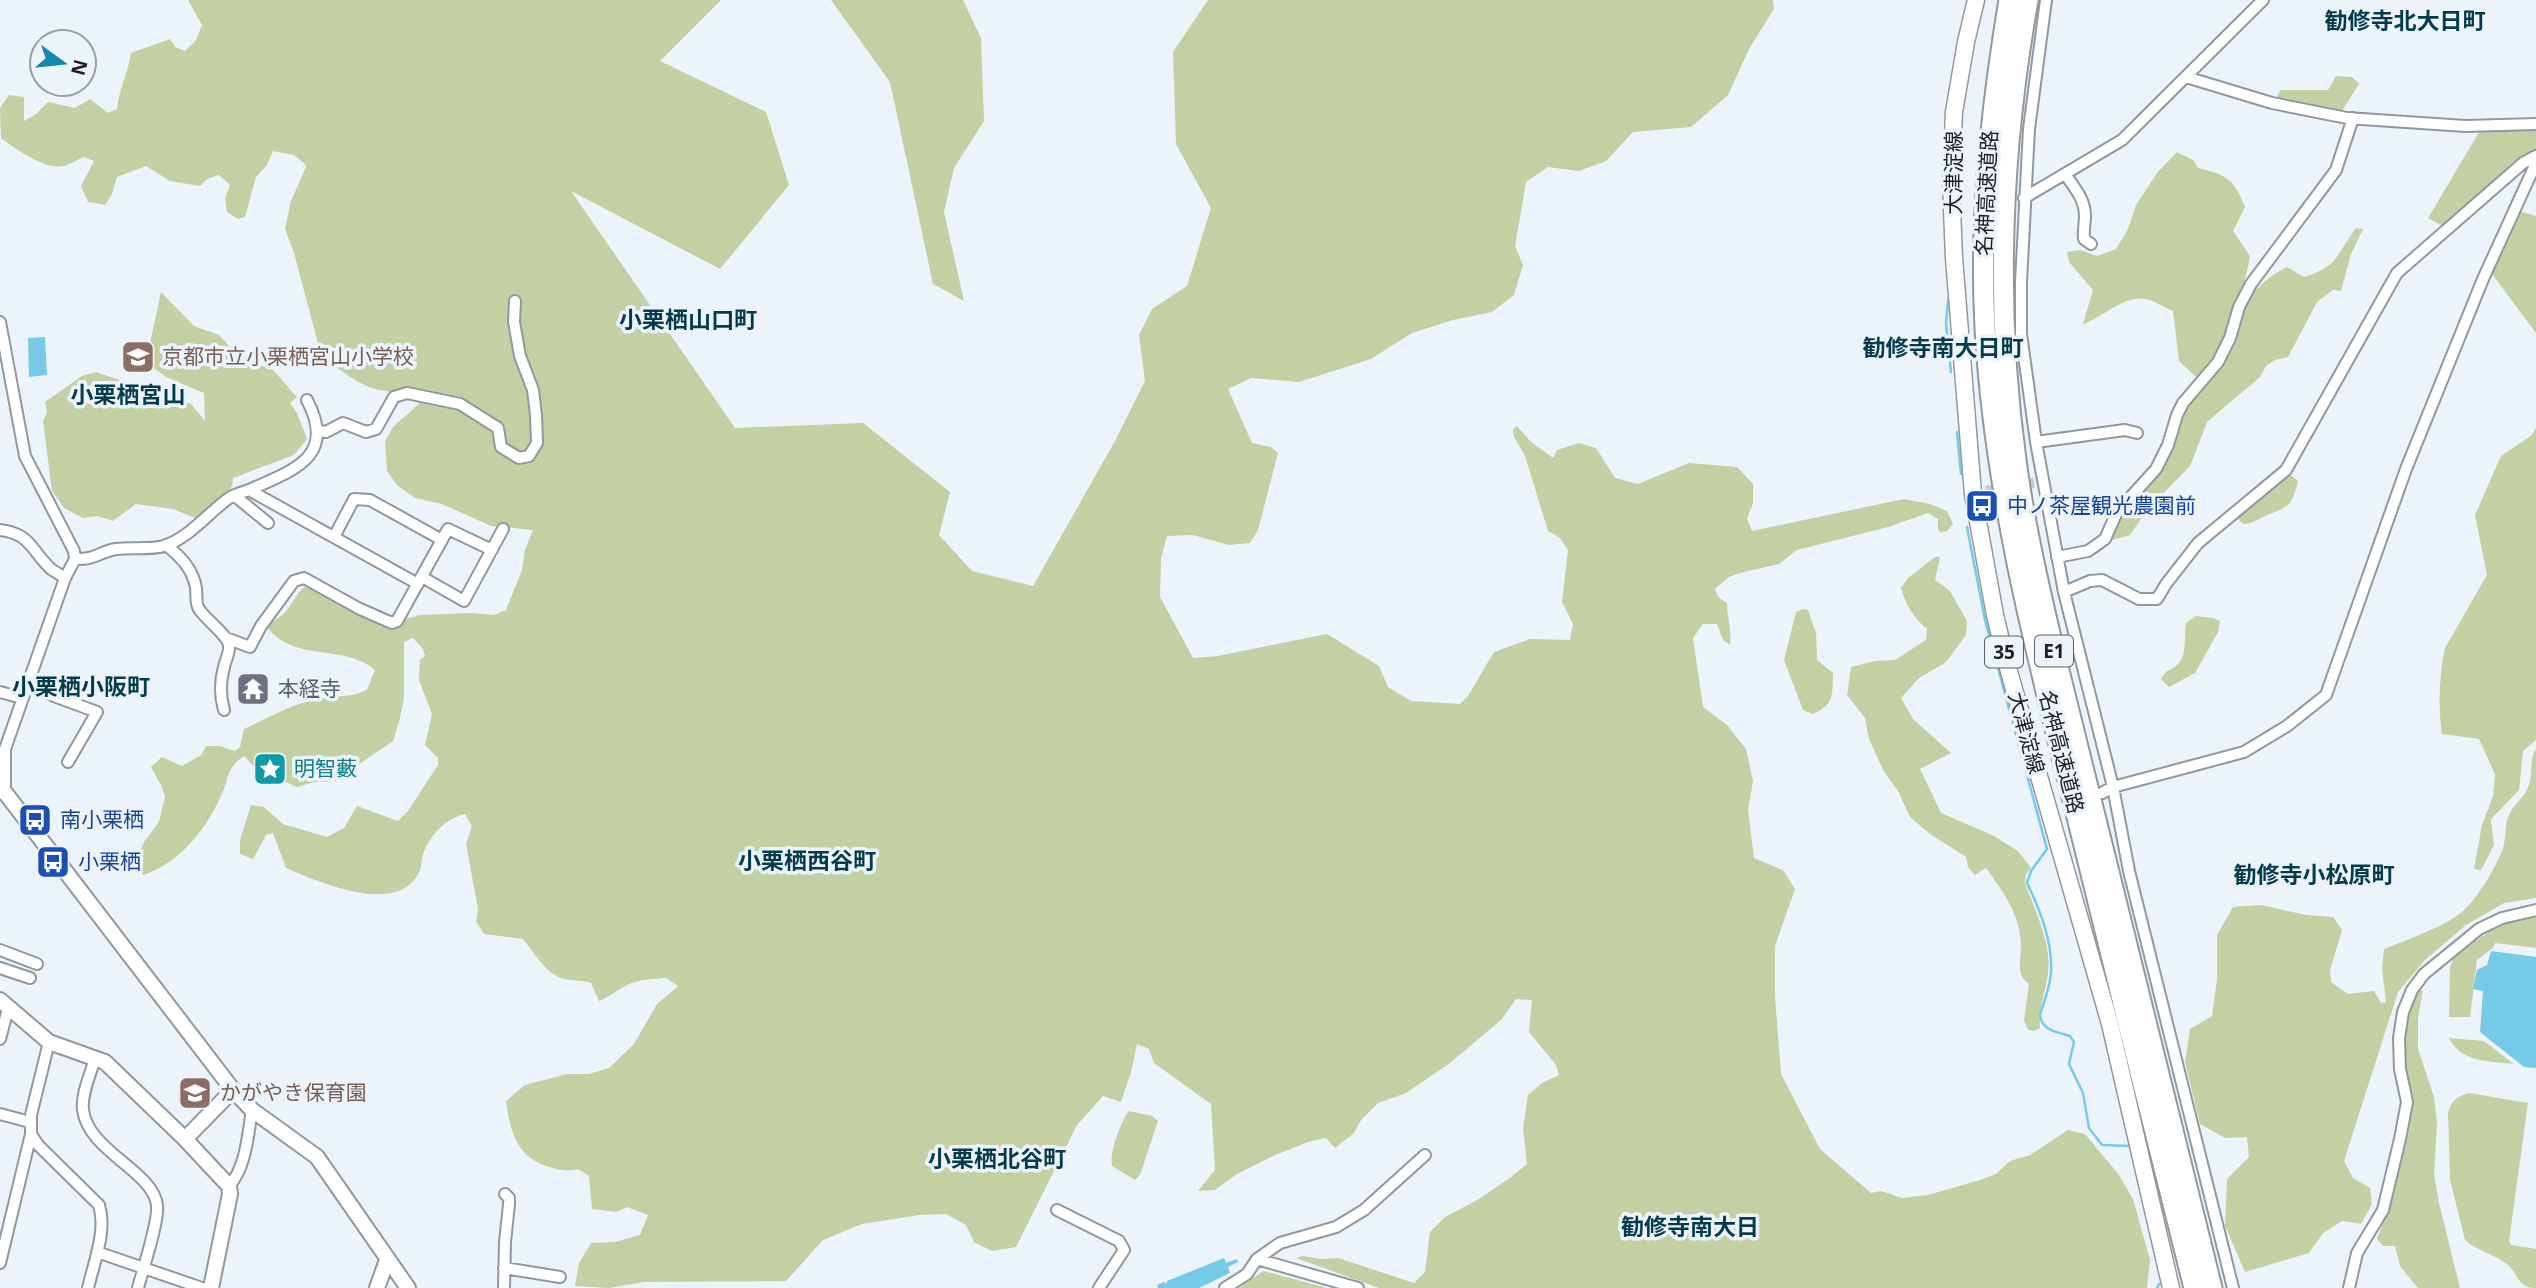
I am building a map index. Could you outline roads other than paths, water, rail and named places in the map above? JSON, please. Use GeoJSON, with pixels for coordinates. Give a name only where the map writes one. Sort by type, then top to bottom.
{"type":"FeatureCollection","features":[{"type":"Feature","properties":{"kind":"highway","name":"名神高速道路"},"geometry":{"type":"LineString","coordinates":[[2009,0],[1992,110],[1984,213],[1985,330],[1998,464],[2027,615],[2193,1288]]}},
{"type":"Feature","properties":{"kind":"highway","name":"名神高速道路"},"geometry":{"type":"LineString","coordinates":[[2028,0],[2011,111],[2004,228],[2005,331],[2016,462],[2031,548],[2052,642],[2211,1288]]}},
{"type":"Feature","properties":{"kind":"main road","name":"大津淀線"},"geometry":{"type":"LineString","coordinates":[[1976,0],[1954,112],[1951,184],[1963,384],[1995,615],[2052,805],[2110,1024],[2171,1288]]}},
{"type":"Feature","properties":{"kind":"street"},"geometry":{"type":"LineString","coordinates":[[2046,0],[2029,128],[2024,198],[2021,334],[2036,442],[2038,483],[2113,787],[2129,871],[2233,1288]]}},
{"type":"Feature","properties":{"kind":"street"},"geometry":{"type":"LineString","coordinates":[[2024,198],[2122,140],[2263,0]]}},
{"type":"Feature","properties":{"kind":"street"},"geometry":{"type":"LineString","coordinates":[[2186,77],[2272,103],[2353,118],[2465,126],[2536,124]]}},
{"type":"Feature","properties":{"kind":"street"},"geometry":{"type":"LineString","coordinates":[[2057,557],[2088,551],[2105,539],[2117,512],[2157,469],[2183,403],[2218,362],[2231,338],[2239,307],[2251,284],[2336,170],[2353,118]]}},
{"type":"Feature","properties":{"kind":"street"},"geometry":{"type":"LineString","coordinates":[[2064,592],[2090,581],[2102,580],[2140,599],[2157,599],[2198,543],[2286,470],[2397,272],[2503,180],[2536,156]]}},
{"type":"Feature","properties":{"kind":"street"},"geometry":{"type":"LineString","coordinates":[[2102,793],[2113,787],[2244,752],[2287,726],[2326,695],[2411,458],[2483,279],[2536,163]]}},
{"type":"Feature","properties":{"kind":"street"},"geometry":{"type":"LineString","coordinates":[[2065,174],[2083,200],[2084,239],[2091,244]]}},
{"type":"Feature","properties":{"kind":"street"},"geometry":{"type":"LineString","coordinates":[[319,431],[326,432],[343,423],[366,432],[376,429],[394,397],[407,393],[460,404],[498,428],[501,447],[519,458],[529,456],[537,443],[536,415],[533,390],[520,356],[514,322],[515,301]]}},
{"type":"Feature","properties":{"kind":"street"},"geometry":{"type":"LineString","coordinates":[[1,326],[6,382],[25,456],[74,551],[75,559],[65,578],[5,749],[2,791],[233,1090],[253,1110],[317,1157],[408,1288]]}},
{"type":"Feature","properties":{"kind":"street"},"geometry":{"type":"LineString","coordinates":[[75,559],[89,560],[112,550],[166,545],[198,526],[235,496],[295,469],[308,457],[319,431],[307,400]]}},
{"type":"Feature","properties":{"kind":"street"},"geometry":{"type":"LineString","coordinates":[[2036,442],[2125,430],[2137,433]]}},
{"type":"Feature","properties":{"kind":"street"},"geometry":{"type":"LineString","coordinates":[[249,490],[334,537],[464,601],[503,529]]}},
{"type":"Feature","properties":{"kind":"street"},"geometry":{"type":"LineString","coordinates":[[235,496],[268,523]]}},
{"type":"Feature","properties":{"kind":"street"},"geometry":{"type":"LineString","coordinates":[[334,537],[355,499],[370,500],[442,540]]}},
{"type":"Feature","properties":{"kind":"street"},"geometry":{"type":"LineString","coordinates":[[166,545],[191,571],[197,607],[226,638],[250,647],[261,626],[293,581],[304,578],[360,610],[392,623],[397,621],[448,529],[492,550]]}},
{"type":"Feature","properties":{"kind":"street"},"geometry":{"type":"LineString","coordinates":[[0,530],[15,532],[32,544],[51,569],[65,578]]}},
{"type":"Feature","properties":{"kind":"street"},"geometry":{"type":"LineString","coordinates":[[224,710],[220,697],[230,647],[226,638]]}},
{"type":"Feature","properties":{"kind":"street"},"geometry":{"type":"LineString","coordinates":[[27,686],[97,712],[68,762]]}},
{"type":"Feature","properties":{"kind":"street"},"geometry":{"type":"LineString","coordinates":[[0,692],[22,698]]}},
{"type":"Feature","properties":{"kind":"street"},"geometry":{"type":"LineString","coordinates":[[2349,1288],[2357,1253],[2383,1210],[2400,1139],[2407,1102],[2400,1069],[2399,1038],[2403,1012],[2412,989],[2424,974],[2479,929],[2502,918],[2536,911]]}},
{"type":"Feature","properties":{"kind":"street"},"geometry":{"type":"LineString","coordinates":[[0,950],[37,964]]}},
{"type":"Feature","properties":{"kind":"street"},"geometry":{"type":"LineString","coordinates":[[0,968],[30,978]]}},
{"type":"Feature","properties":{"kind":"street"},"geometry":{"type":"LineString","coordinates":[[0,1039],[4,1005]]}},
{"type":"Feature","properties":{"kind":"street"},"geometry":{"type":"LineString","coordinates":[[4,1005],[49,1042],[105,1062],[185,1139],[229,1186],[230,1194],[211,1288]]}},
{"type":"Feature","properties":{"kind":"street"},"geometry":{"type":"LineString","coordinates":[[0,1263],[49,1042]]}},
{"type":"Feature","properties":{"kind":"street"},"geometry":{"type":"LineString","coordinates":[[95,1058],[82,1106],[86,1121],[113,1156],[150,1188],[157,1203],[138,1288]]}},
{"type":"Feature","properties":{"kind":"street"},"geometry":{"type":"LineString","coordinates":[[185,1139],[233,1090]]}},
{"type":"Feature","properties":{"kind":"street"},"geometry":{"type":"LineString","coordinates":[[229,1186],[236,1179],[243,1158],[253,1110]]}},
{"type":"Feature","properties":{"kind":"street"},"geometry":{"type":"LineString","coordinates":[[0,1114],[31,1128],[38,1145],[99,1205],[102,1228],[88,1288]]}},
{"type":"Feature","properties":{"kind":"street"},"geometry":{"type":"LineString","coordinates":[[1225,1288],[1247,1274],[1257,1259],[1280,1243],[1336,1227],[1364,1210],[1425,1155]]}},
{"type":"Feature","properties":{"kind":"street"},"geometry":{"type":"LineString","coordinates":[[504,1288],[509,1204],[509,1198],[505,1194]]}},
{"type":"Feature","properties":{"kind":"street"},"geometry":{"type":"LineString","coordinates":[[1057,1210],[1119,1241],[1124,1250],[1099,1288]]}},
{"type":"Feature","properties":{"kind":"street"},"geometry":{"type":"LineString","coordinates":[[97,1252],[202,1288]]}},
{"type":"Feature","properties":{"kind":"street"},"geometry":{"type":"LineString","coordinates":[[1257,1259],[1358,1288]]}},
{"type":"Feature","properties":{"kind":"street"},"geometry":{"type":"LineString","coordinates":[[377,1288],[387,1260]]}},
{"type":"Feature","properties":{"kind":"street"},"geometry":{"type":"LineString","coordinates":[[504,1268],[560,1277]]}},
{"type":"Feature","properties":{"kind":"water"},"geometry":{"type":"Polygon","coordinates":[[[45,337],[47,375],[29,377],[28,338],[45,337]]]}},
{"type":"Feature","properties":{"kind":"water"},"geometry":{"type":"Polygon","coordinates":[[[2491,951],[2536,957],[2536,1068],[2524,1067],[2480,1032],[2483,991],[2473,989],[2477,970],[2487,965],[2491,951]]]}},
{"type":"Feature","properties":{"kind":"water"},"geometry":{"type":"Polygon","coordinates":[[[1224,1258],[1226,1263],[1237,1259],[1238,1262],[1228,1267],[1230,1273],[1199,1288],[1158,1288],[1157,1285],[1164,1282],[1167,1284],[1167,1281],[1224,1258]]]}},
{"type":"Feature","properties":{"kind":"waterway"},"geometry":{"type":"LineString","coordinates":[[1948,300],[1946,323],[1951,372]]}},
{"type":"Feature","properties":{"kind":"waterway"},"geometry":{"type":"LineString","coordinates":[[1957,432],[1961,474]]}},
{"type":"Feature","properties":{"kind":"waterway"},"geometry":{"type":"LineString","coordinates":[[1967,527],[1985,620],[2047,849],[2031,871],[2027,883],[2041,915],[2050,950],[2050,978],[2041,1020],[2047,1028],[2070,1036],[2074,1042],[2069,1064],[2083,1093],[2089,1128],[2102,1145],[2130,1146]]}},
{"type":"Feature","properties":{"kind":"waterway"},"geometry":{"type":"LineString","coordinates":[[2157,1288],[2159,1284]]}},
{"type":"Feature","properties":{"kind":"tunnel"},"geometry":{"type":"LineString","coordinates":[[1986,491],[2034,483]]}},
{"type":"Feature","properties":{"kind":"place","name":"京都市立小栗栖宮山小学校"},"geometry":{"type":"Point","coordinates":[138,357]}},
{"type":"Feature","properties":{"kind":"place","name":"中ノ茶屋観光農園前"},"geometry":{"type":"Point","coordinates":[1982,506]}},
{"type":"Feature","properties":{"kind":"place","name":"本経寺"},"geometry":{"type":"Point","coordinates":[253,689]}},
{"type":"Feature","properties":{"kind":"place","name":"明智藪"},"geometry":{"type":"Point","coordinates":[270,769]}},
{"type":"Feature","properties":{"kind":"place","name":"南小栗栖"},"geometry":{"type":"Point","coordinates":[35,820]}},
{"type":"Feature","properties":{"kind":"place","name":"小栗栖"},"geometry":{"type":"Point","coordinates":[53,862]}},
{"type":"Feature","properties":{"kind":"place","name":"かがやき保育園"},"geometry":{"type":"Point","coordinates":[195,1093]}},
{"type":"Feature","properties":{"kind":"district","name":"勧修寺北大日町"},"geometry":{"type":"Point","coordinates":[2405,21]}},
{"type":"Feature","properties":{"kind":"district","name":"小栗栖山口町"},"geometry":{"type":"Point","coordinates":[688,320]}},
{"type":"Feature","properties":{"kind":"district","name":"勧修寺南大日町"},"geometry":{"type":"Point","coordinates":[1943,348]}},
{"type":"Feature","properties":{"kind":"district","name":"小栗栖宮山"},"geometry":{"type":"Point","coordinates":[128,395]}},
{"type":"Feature","properties":{"kind":"district","name":"小栗栖小阪町"},"geometry":{"type":"Point","coordinates":[81,687]}},
{"type":"Feature","properties":{"kind":"district","name":"小栗栖西谷町"},"geometry":{"type":"Point","coordinates":[807,861]}},
{"type":"Feature","properties":{"kind":"district","name":"勧修寺小松原町"},"geometry":{"type":"Point","coordinates":[2314,875]}},
{"type":"Feature","properties":{"kind":"district","name":"小栗栖北谷町"},"geometry":{"type":"Point","coordinates":[997,1159]}},
{"type":"Feature","properties":{"kind":"district","name":"勧修寺南大日"},"geometry":{"type":"Point","coordinates":[1690,1227]}}]}
